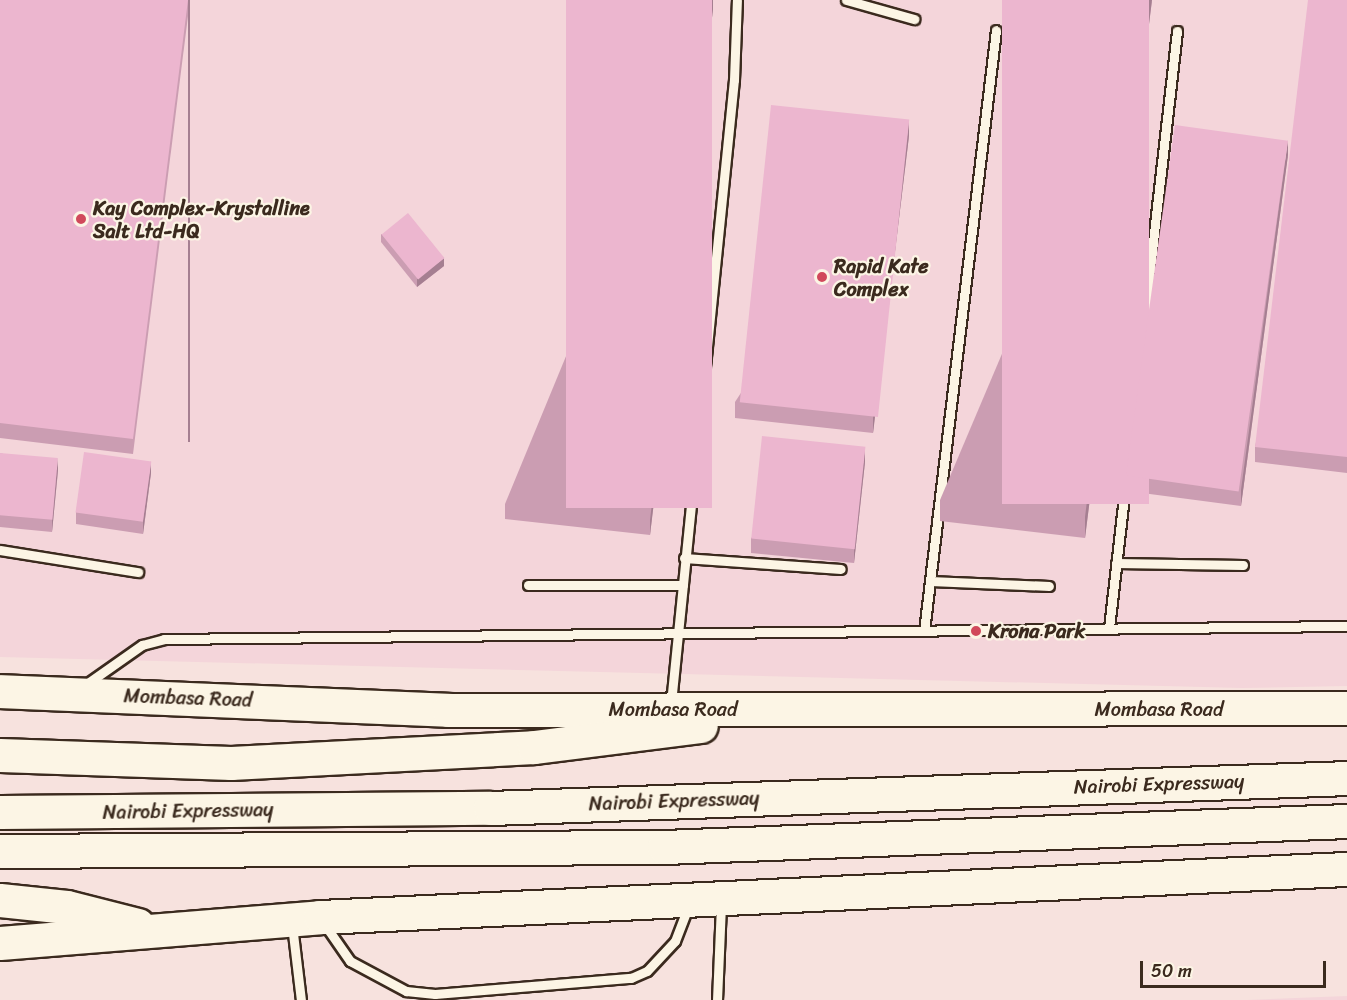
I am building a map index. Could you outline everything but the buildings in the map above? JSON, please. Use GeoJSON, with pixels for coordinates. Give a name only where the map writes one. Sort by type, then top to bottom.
{"type":"FeatureCollection","features":[{"type":"Feature","properties":{"kind":"highway","name":"Mombasa Road"},"geometry":{"type":"LineString","coordinates":[[0,691],[448,710],[1347,708]]}},
{"type":"Feature","properties":{"kind":"highway"},"geometry":{"type":"LineString","coordinates":[[0,755],[231,763],[534,747],[835,709]]}},
{"type":"Feature","properties":{"kind":"highway","name":"Nairobi Expressway"},"geometry":{"type":"LineString","coordinates":[[0,812],[490,808],[1347,778]]}},
{"type":"Feature","properties":{"kind":"highway","name":"Nairobi Expressway"},"geometry":{"type":"LineString","coordinates":[[0,851],[664,847],[1347,821]]}},
{"type":"Feature","properties":{"kind":"highway"},"geometry":{"type":"LineString","coordinates":[[0,943],[306,919],[1347,869]]}},
{"type":"Feature","properties":{"kind":"highway"},"geometry":{"type":"LineString","coordinates":[[0,900],[67,907],[163,931]]}},
{"type":"Feature","properties":{"kind":"lane"},"geometry":{"type":"LineString","coordinates":[[670,708],[681,636],[684,558],[734,80],[737,0]]}},
{"type":"Feature","properties":{"kind":"lane"},"geometry":{"type":"LineString","coordinates":[[846,0],[914,19]]}},
{"type":"Feature","properties":{"kind":"lane"},"geometry":{"type":"LineString","coordinates":[[924,631],[996,30]]}},
{"type":"Feature","properties":{"kind":"lane"},"geometry":{"type":"LineString","coordinates":[[1109,628],[1178,31]]}},
{"type":"Feature","properties":{"kind":"lane"},"geometry":{"type":"LineString","coordinates":[[0,550],[138,572]]}},
{"type":"Feature","properties":{"kind":"lane"},"geometry":{"type":"LineString","coordinates":[[684,558],[841,569]]}},
{"type":"Feature","properties":{"kind":"lane"},"geometry":{"type":"LineString","coordinates":[[1116,563],[1243,565]]}},
{"type":"Feature","properties":{"kind":"lane"},"geometry":{"type":"LineString","coordinates":[[930,581],[1049,586]]}},
{"type":"Feature","properties":{"kind":"lane"},"geometry":{"type":"LineString","coordinates":[[528,585],[683,585]]}},
{"type":"Feature","properties":{"kind":"lane"},"geometry":{"type":"LineString","coordinates":[[72,695],[142,645],[164,639],[681,636],[1347,626]]}},
{"type":"Feature","properties":{"kind":"lane"},"geometry":{"type":"LineString","coordinates":[[306,919],[351,961],[406,991],[435,994],[631,978],[647,971],[675,941],[706,899]]}},
{"type":"Feature","properties":{"kind":"lane"},"geometry":{"type":"LineString","coordinates":[[706,899],[717,1000]]}},
{"type":"Feature","properties":{"kind":"lane"},"geometry":{"type":"LineString","coordinates":[[302,1000],[306,919]]}},
{"type":"Feature","properties":{"kind":"shaded area"},"geometry":{"type":"Polygon","coordinates":[[[0,0],[1347,0],[1347,686],[1242,688],[0,657],[0,0]]]}},
{"type":"Feature","properties":{"kind":"shaded area"},"geometry":{"type":"Polygon","coordinates":[[[1347,996],[1347,1000],[1247,1000],[1347,996]]]}},
{"type":"Feature","properties":{"kind":"place","name":"Kay Complex-Krystalline Salt Ltd-HQ"},"geometry":{"type":"Point","coordinates":[81,219]}},
{"type":"Feature","properties":{"kind":"place","name":"Rapid Kate Complex"},"geometry":{"type":"Point","coordinates":[822,277]}},
{"type":"Feature","properties":{"kind":"place","name":"Krona Park"},"geometry":{"type":"Point","coordinates":[976,631]}}]}
